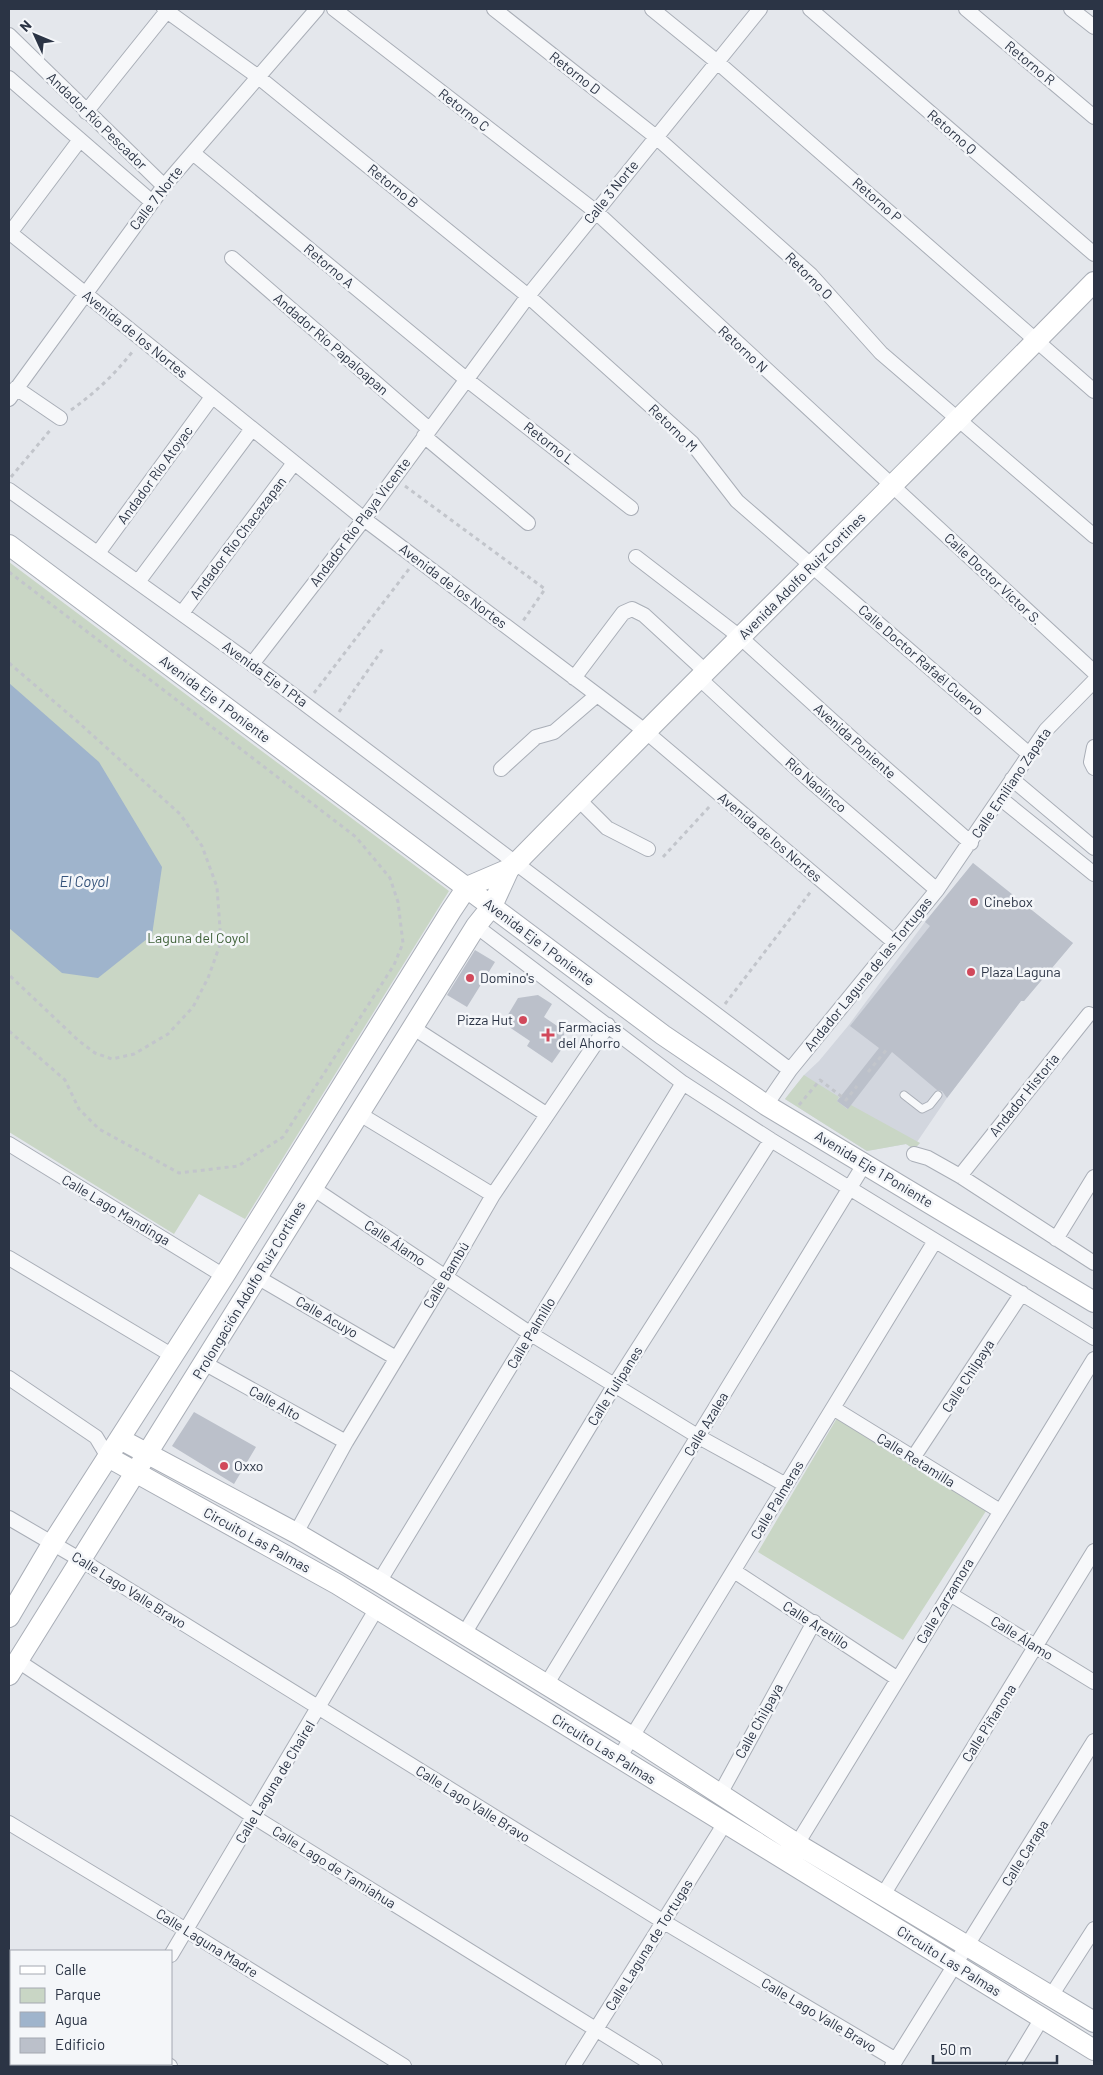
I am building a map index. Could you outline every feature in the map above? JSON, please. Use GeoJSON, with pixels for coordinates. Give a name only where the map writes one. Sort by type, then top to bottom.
{"type":"FeatureCollection","features":[{"type":"Feature","properties":{"kind":"street","name":"Calle 7 Norte"},"geometry":{"type":"LineString","coordinates":[[13,393],[84,293],[164,186],[257,76],[317,9]]}},
{"type":"Feature","properties":{"kind":"street","name":"Retorno C"},"geometry":{"type":"LineString","coordinates":[[334,9],[595,211]]}},
{"type":"Feature","properties":{"kind":"street","name":"Retorno D"},"geometry":{"type":"LineString","coordinates":[[494,9],[656,137]]}},
{"type":"Feature","properties":{"kind":"street","name":"Retorno P"},"geometry":{"type":"LineString","coordinates":[[652,9],[716,61],[1038,340],[1094,391]]}},
{"type":"Feature","properties":{"kind":"street","name":"Calle 3 Norte"},"geometry":{"type":"LineString","coordinates":[[466,379],[595,211],[760,9]]}},
{"type":"Feature","properties":{"kind":"street","name":"Retorno Q"},"geometry":{"type":"LineString","coordinates":[[810,9],[1094,254]]}},
{"type":"Feature","properties":{"kind":"street","name":"Retorno R"},"geometry":{"type":"LineString","coordinates":[[966,9],[1094,117]]}},
{"type":"Feature","properties":{"kind":"street"},"geometry":{"type":"LineString","coordinates":[[1071,9],[1094,27]]}},
{"type":"Feature","properties":{"kind":"street","name":"Retorno B"},"geometry":{"type":"LineString","coordinates":[[165,10],[257,76],[528,296]]}},
{"type":"Feature","properties":{"kind":"street"},"geometry":{"type":"LineString","coordinates":[[86,112],[165,10]]}},
{"type":"Feature","properties":{"kind":"street","name":"Andador Río Pescador"},"geometry":{"type":"LineString","coordinates":[[9,35],[164,186]]}},
{"type":"Feature","properties":{"kind":"street"},"geometry":{"type":"LineString","coordinates":[[9,78],[79,141],[152,202]]}},
{"type":"Feature","properties":{"kind":"street","name":"Retorno O"},"geometry":{"type":"LineString","coordinates":[[656,137],[811,275],[881,353],[1094,536]]}},
{"type":"Feature","properties":{"kind":"street"},"geometry":{"type":"LineString","coordinates":[[9,233],[79,141]]}},
{"type":"Feature","properties":{"kind":"street","name":"Retorno A"},"geometry":{"type":"LineString","coordinates":[[192,153],[466,379]]}},
{"type":"Feature","properties":{"kind":"street","name":"Retorno N"},"geometry":{"type":"LineString","coordinates":[[595,211],[892,486]]}},
{"type":"Feature","properties":{"kind":"street","name":"Avenida de los Nortes"},"geometry":{"type":"LineString","coordinates":[[9,233],[364,519],[645,731],[894,942]]}},
{"type":"Feature","properties":{"kind":"street","name":"Andador Río Papaloapan"},"geometry":{"type":"LineString","coordinates":[[232,258],[528,523]]}},
{"type":"Feature","properties":{"kind":"street","name":"Avenida Adolfo Ruiz Cortines"},"geometry":{"type":"LineString","coordinates":[[492,906],[513,865],[1094,282]]}},
{"type":"Feature","properties":{"kind":"street","name":"Retorno M"},"geometry":{"type":"LineString","coordinates":[[528,296],[692,444],[737,501],[812,566]]}},
{"type":"Feature","properties":{"kind":"street","name":"Andador Río Playa Vicente"},"geometry":{"type":"LineString","coordinates":[[252,664],[364,519],[466,379]]}},
{"type":"Feature","properties":{"kind":"street","name":"Retorno L"},"geometry":{"type":"LineString","coordinates":[[466,379],[632,508]]}},
{"type":"Feature","properties":{"kind":"street"},"geometry":{"type":"LineString","coordinates":[[13,393],[60,418]]}},
{"type":"Feature","properties":{"kind":"street","name":"Andador Río Atoyac"},"geometry":{"type":"LineString","coordinates":[[98,553],[212,397]]}},
{"type":"Feature","properties":{"kind":"street"},"geometry":{"type":"LineString","coordinates":[[138,582],[252,429]]}},
{"type":"Feature","properties":{"kind":"street","name":"Andador Río Chacazapan"},"geometry":{"type":"LineString","coordinates":[[182,613],[294,463]]}},
{"type":"Feature","properties":{"kind":"street","name":"Calle Doctor Víctor S."},"geometry":{"type":"LineString","coordinates":[[892,486],[1094,672]]}},
{"type":"Feature","properties":{"kind":"street","name":"Avenida Eje 1 Pta"},"geometry":{"type":"LineString","coordinates":[[9,490],[306,704],[513,865],[790,1070]]}},
{"type":"Feature","properties":{"kind":"street","name":"Avenida Eje 1 Poniente"},"geometry":{"type":"LineString","coordinates":[[9,545],[663,1035],[766,1105],[1094,1302]]}},
{"type":"Feature","properties":{"kind":"street"},"geometry":{"type":"LineString","coordinates":[[636,557],[740,637]]}},
{"type":"Feature","properties":{"kind":"street","name":"Calle Doctor Rafaél Cuervo"},"geometry":{"type":"LineString","coordinates":[[812,566],[1029,754]]}},
{"type":"Feature","properties":{"kind":"street","name":"Río Naolinco"},"geometry":{"type":"LineString","coordinates":[[574,678],[623,613],[632,609],[644,615],[807,778],[937,890]]}},
{"type":"Feature","properties":{"kind":"street","name":"Avenida Poniente"},"geometry":{"type":"LineString","coordinates":[[740,637],[859,745],[971,842]]}},
{"type":"Feature","properties":{"kind":"street","name":"Calle Emiliano Zapata"},"geometry":{"type":"LineString","coordinates":[[971,842],[1029,754],[1064,710],[1094,680]]}},
{"type":"Feature","properties":{"kind":"street"},"geometry":{"type":"LineString","coordinates":[[501,769],[536,737],[554,732],[598,695]]}},
{"type":"Feature","properties":{"kind":"street"},"geometry":{"type":"LineString","coordinates":[[1094,747],[1090,762],[1094,768]]}},
{"type":"Feature","properties":{"kind":"street"},"geometry":{"type":"LineString","coordinates":[[1012,780],[1094,848]]}},
{"type":"Feature","properties":{"kind":"street"},"geometry":{"type":"LineString","coordinates":[[1000,798],[1094,874]]}},
{"type":"Feature","properties":{"kind":"street"},"geometry":{"type":"LineString","coordinates":[[578,800],[607,828],[648,849]]}},
{"type":"Feature","properties":{"kind":"street","name":"Andador Laguna de las Tortugas"},"geometry":{"type":"LineString","coordinates":[[766,1105],[790,1070],[937,890],[971,842]]}},
{"type":"Feature","properties":{"kind":"street","name":"Avenida Adolfo Ruiz Cortines"},"geometry":{"type":"LineString","coordinates":[[467,887],[513,865]]}},
{"type":"Feature","properties":{"kind":"street","name":"Prolongación Adolfo Ruiz Cortines"},"geometry":{"type":"LineString","coordinates":[[9,1617],[52,1544],[224,1276],[467,887]]}},
{"type":"Feature","properties":{"kind":"street","name":"Prolongación Adolfo Ruiz Cortines"},"geometry":{"type":"LineString","coordinates":[[13,1668],[204,1364],[311,1187],[476,926],[492,906]]}},
{"type":"Feature","properties":{"kind":"street","name":"Avenida Eje 1 Poniente"},"geometry":{"type":"LineString","coordinates":[[476,926],[683,1082],[771,1140],[1094,1338]]}},
{"type":"Feature","properties":{"kind":"street","name":"Andador Historia"},"geometry":{"type":"LineString","coordinates":[[960,1176],[1089,1014]]}},
{"type":"Feature","properties":{"kind":"street","name":"Calle Bambú"},"geometry":{"type":"LineString","coordinates":[[296,1533],[346,1442],[446,1278],[492,1195],[608,1025]]}},
{"type":"Feature","properties":{"kind":"street"},"geometry":{"type":"LineString","coordinates":[[379,1026],[408,1033],[546,1114]]}},
{"type":"Feature","properties":{"kind":"street","name":"Calle Palmillo"},"geometry":{"type":"LineString","coordinates":[[379,1582],[683,1082]]}},
{"type":"Feature","properties":{"kind":"street"},"geometry":{"type":"LineString","coordinates":[[358,1113],[492,1195]]}},
{"type":"Feature","properties":{"kind":"street","name":"Calle Tulipanes"},"geometry":{"type":"LineString","coordinates":[[464,1634],[614,1386],[771,1140]]}},
{"type":"Feature","properties":{"kind":"street","name":"Calle Lago Mandinga"},"geometry":{"type":"LineString","coordinates":[[9,1144],[224,1276]]}},
{"type":"Feature","properties":{"kind":"street"},"geometry":{"type":"LineString","coordinates":[[300,1154],[324,1168]]}},
{"type":"Feature","properties":{"kind":"street"},"geometry":{"type":"LineString","coordinates":[[914,1154],[928,1158],[960,1176],[1094,1262]]}},
{"type":"Feature","properties":{"kind":"street","name":"Calle Azalea"},"geometry":{"type":"LineString","coordinates":[[546,1685],[865,1163]]}},
{"type":"Feature","properties":{"kind":"street"},"geometry":{"type":"LineString","coordinates":[[1056,1239],[1094,1177]]}},
{"type":"Feature","properties":{"kind":"street","name":"Calle Álamo"},"geometry":{"type":"LineString","coordinates":[[311,1187],[530,1334],[698,1437],[786,1485]]}},
{"type":"Feature","properties":{"kind":"street","name":"Calle Palmeras"},"geometry":{"type":"LineString","coordinates":[[620,1758],[935,1241]]}},
{"type":"Feature","properties":{"kind":"street"},"geometry":{"type":"LineString","coordinates":[[9,1258],[173,1356]]}},
{"type":"Feature","properties":{"kind":"street","name":"Calle Acuyo"},"geometry":{"type":"LineString","coordinates":[[257,1277],[396,1358]]}},
{"type":"Feature","properties":{"kind":"street","name":"Calle Chilpaya"},"geometry":{"type":"LineString","coordinates":[[913,1458],[1022,1293]]}},
{"type":"Feature","properties":{"kind":"street","name":"Calle Zarzamora"},"geometry":{"type":"LineString","coordinates":[[797,1844],[1094,1359]]}},
{"type":"Feature","properties":{"kind":"street","name":"Calle Alto"},"geometry":{"type":"LineString","coordinates":[[204,1364],[346,1442]]}},
{"type":"Feature","properties":{"kind":"street"},"geometry":{"type":"LineString","coordinates":[[9,1378],[96,1437],[108,1457]]}},
{"type":"Feature","properties":{"kind":"street","name":"Calle Retamilla"},"geometry":{"type":"LineString","coordinates":[[833,1408],[1000,1511]]}},
{"type":"Feature","properties":{"kind":"street"},"geometry":{"type":"LineString","coordinates":[[96,1437],[120,1439]]}},
{"type":"Feature","properties":{"kind":"street","name":"Circuito Las Palmas"},"geometry":{"type":"LineString","coordinates":[[120,1439],[148,1452],[296,1533],[379,1582],[632,1737],[797,1844],[1094,2022]]}},
{"type":"Feature","properties":{"kind":"street","name":"Circuito Las Palmas"},"geometry":{"type":"LineString","coordinates":[[108,1457],[305,1565],[1094,2050]]}},
{"type":"Feature","properties":{"kind":"street","name":"Calle Lago Valle Bravo"},"geometry":{"type":"LineString","coordinates":[[9,1518],[81,1560],[894,2063]]}},
{"type":"Feature","properties":{"kind":"street","name":"Calle Piñanona"},"geometry":{"type":"LineString","coordinates":[[883,1895],[1094,1551]]}},
{"type":"Feature","properties":{"kind":"street","name":"Calle Aretillo"},"geometry":{"type":"LineString","coordinates":[[734,1571],[898,1679]]}},
{"type":"Feature","properties":{"kind":"street","name":"Calle Álamo"},"geometry":{"type":"LineString","coordinates":[[950,1594],[1094,1682]]}},
{"type":"Feature","properties":{"kind":"street","name":"Calle Laguna de Chairel"},"geometry":{"type":"LineString","coordinates":[[172,1953],[319,1708],[376,1608]]}},
{"type":"Feature","properties":{"kind":"street","name":"Calle Chilpaya"},"geometry":{"type":"LineString","coordinates":[[720,1794],[814,1622]]}},
{"type":"Feature","properties":{"kind":"street","name":"Calle Lago de Tamiahua"},"geometry":{"type":"LineString","coordinates":[[13,1668],[655,2066]]}},
{"type":"Feature","properties":{"kind":"street","name":"Calle Carapa"},"geometry":{"type":"LineString","coordinates":[[894,2063],[1094,1741]]}},
{"type":"Feature","properties":{"kind":"street","name":"Calle Laguna Madre"},"geometry":{"type":"LineString","coordinates":[[9,1822],[404,2066]]}},
{"type":"Feature","properties":{"kind":"street","name":"Calle Laguna de Tortugas"},"geometry":{"type":"LineString","coordinates":[[573,2066],[725,1823]]}},
{"type":"Feature","properties":{"kind":"street"},"geometry":{"type":"LineString","coordinates":[[1052,1996],[1094,1929]]}},
{"type":"Feature","properties":{"kind":"street"},"geometry":{"type":"LineString","coordinates":[[1013,2066],[1042,2018]]}},
{"type":"Feature","properties":{"kind":"lane"},"geometry":{"type":"LineString","coordinates":[[904,1095],[922,1109],[930,1105],[938,1095]]}},
{"type":"Feature","properties":{"kind":"path"},"geometry":{"type":"LineString","coordinates":[[9,479],[60,418],[89,397],[120,368],[142,340]]}},
{"type":"Feature","properties":{"kind":"path"},"geometry":{"type":"LineString","coordinates":[[394,478],[545,589],[514,633]]}},
{"type":"Feature","properties":{"kind":"path"},"geometry":{"type":"LineString","coordinates":[[306,704],[416,559]]}},
{"type":"Feature","properties":{"kind":"path"},"geometry":{"type":"LineString","coordinates":[[9,572],[356,837],[390,878],[398,902],[403,943],[394,965],[283,1138],[238,1166],[178,1173],[99,1129],[79,1109],[65,1080],[9,1031]]}},
{"type":"Feature","properties":{"kind":"path"},"geometry":{"type":"LineString","coordinates":[[331,723],[384,647]]}},
{"type":"Feature","properties":{"kind":"path"},"geometry":{"type":"LineString","coordinates":[[9,664],[78,722],[180,814],[202,846],[217,887],[221,942],[208,978],[193,1007],[168,1034],[134,1054],[112,1059],[95,1053],[79,1041],[9,975]]}},
{"type":"Feature","properties":{"kind":"path"},"geometry":{"type":"LineString","coordinates":[[663,857],[720,795]]}},
{"type":"Feature","properties":{"kind":"path"},"geometry":{"type":"LineString","coordinates":[[718,1015],[820,879]]}},
{"type":"Feature","properties":{"kind":"path"},"geometry":{"type":"LineString","coordinates":[[868,1072],[888,1048]]}},
{"type":"Feature","properties":{"kind":"path"},"geometry":{"type":"LineString","coordinates":[[797,1107],[820,1080],[846,1100],[857,1086]]}},
{"type":"Feature","properties":{"kind":"shaded area","name":"Plaza Laguna"},"geometry":{"type":"Polygon","coordinates":[[[973,863],[1073,943],[1024,1001],[1021,1001],[947,1098],[917,1142],[920,1143],[914,1149],[906,1144],[867,1151],[785,1099],[848,1026],[925,922],[973,863]]]}},
{"type":"Feature","properties":{"kind":"green space","name":"Laguna del Coyol"},"geometry":{"type":"Polygon","coordinates":[[[9,562],[449,891],[245,1219],[199,1194],[174,1234],[9,1132],[9,562]]]}},
{"type":"Feature","properties":{"kind":"green space"},"geometry":{"type":"Polygon","coordinates":[[[804,1075],[839,1097],[837,1101],[847,1109],[851,1105],[920,1143],[914,1149],[906,1144],[867,1151],[785,1099],[804,1075]]]}},
{"type":"Feature","properties":{"kind":"green space"},"geometry":{"type":"Polygon","coordinates":[[[837,1418],[986,1511],[903,1640],[758,1552],[837,1418]]]}},
{"type":"Feature","properties":{"kind":"water","name":"El Coyol"},"geometry":{"type":"Polygon","coordinates":[[[9,683],[99,762],[162,867],[152,935],[98,978],[62,973],[9,928],[9,683]]]}},
{"type":"Feature","properties":{"kind":"building","name":"Plaza Laguna"},"geometry":{"type":"Polygon","coordinates":[[[973,863],[1073,943],[1024,1001],[1021,1001],[947,1098],[942,1091],[937,1090],[892,1052],[848,1109],[837,1101],[879,1048],[850,1026],[930,926],[925,922],[973,863]]]}},
{"type":"Feature","properties":{"kind":"building","name":"Domino's"},"geometry":{"type":"Polygon","coordinates":[[[475,950],[495,962],[467,1007],[447,995],[475,950]]]}},
{"type":"Feature","properties":{"kind":"building"},"geometry":{"type":"Polygon","coordinates":[[[538,995],[552,1004],[544,1017],[563,1030],[566,1043],[552,1063],[527,1046],[530,1041],[503,1023],[518,998],[538,995]]]}},
{"type":"Feature","properties":{"kind":"building","name":"Oxxo"},"geometry":{"type":"Polygon","coordinates":[[[194,1412],[256,1447],[234,1484],[172,1446],[194,1412]]]}},
{"type":"Feature","properties":{"kind":"place","name":"Cinebox"},"geometry":{"type":"Point","coordinates":[974,902]}},
{"type":"Feature","properties":{"kind":"place","name":"Plaza Laguna"},"geometry":{"type":"Point","coordinates":[971,972]}},
{"type":"Feature","properties":{"kind":"place","name":"Domino's"},"geometry":{"type":"Point","coordinates":[470,978]}},
{"type":"Feature","properties":{"kind":"place","name":"Pizza Hut"},"geometry":{"type":"Point","coordinates":[523,1020]}},
{"type":"Feature","properties":{"kind":"place","name":"Farmacias del Ahorro"},"geometry":{"type":"Point","coordinates":[548,1035]}},
{"type":"Feature","properties":{"kind":"place","name":"Oxxo"},"geometry":{"type":"Point","coordinates":[224,1466]}}]}
